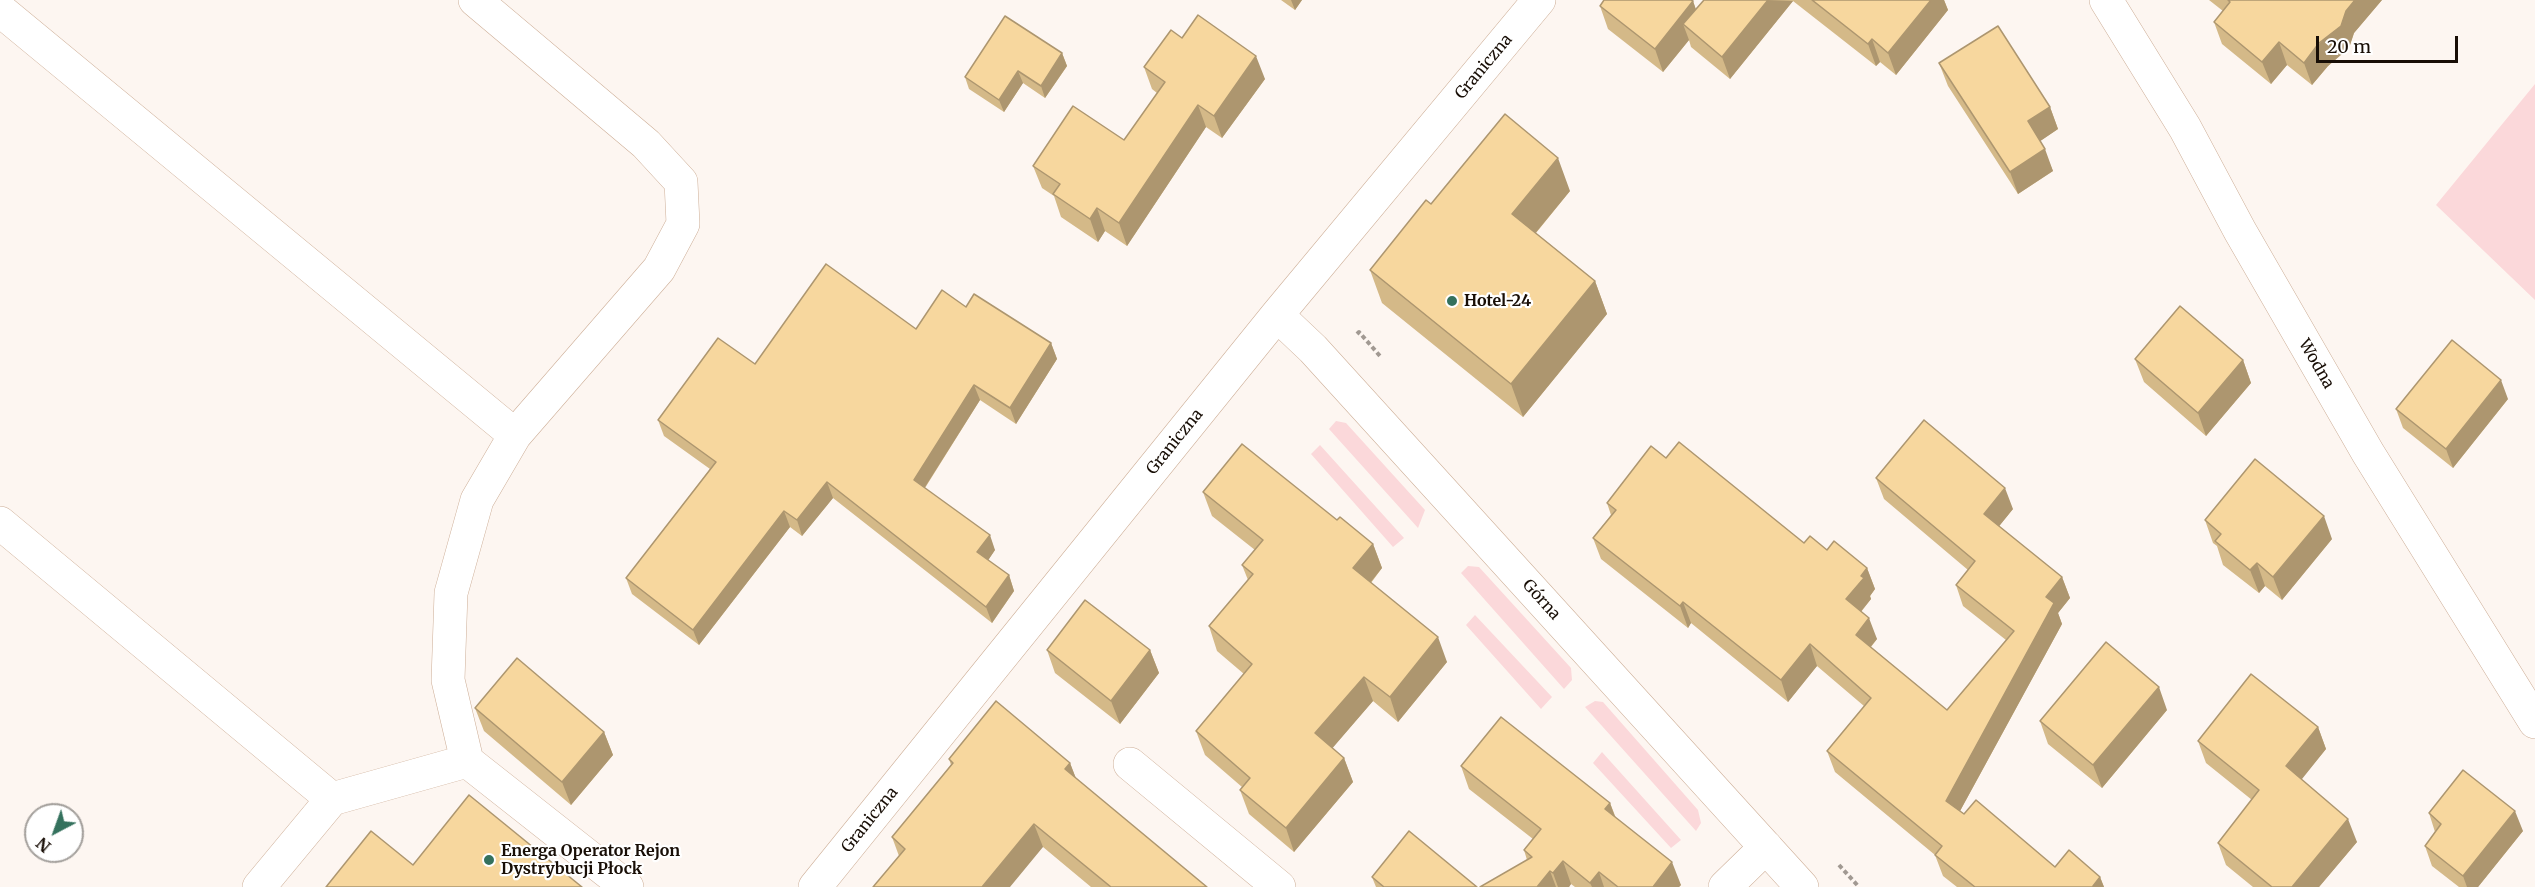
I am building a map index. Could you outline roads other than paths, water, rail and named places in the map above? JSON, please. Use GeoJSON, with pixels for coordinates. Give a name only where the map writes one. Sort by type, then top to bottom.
{"type":"FeatureCollection","features":[{"type":"Feature","properties":{"kind":"street"},"geometry":{"type":"LineString","coordinates":[[475,0],[646,144],[681,182],[683,224],[659,269],[515,435],[477,500],[451,593],[448,680],[467,761],[627,887]]}},
{"type":"Feature","properties":{"kind":"street","name":"Graniczna"},"geometry":{"type":"LineString","coordinates":[[815,887],[1277,315],[1539,0]]}},
{"type":"Feature","properties":{"kind":"street","name":"Wodna"},"geometry":{"type":"LineString","coordinates":[[2106,0],[2185,128],[2262,270],[2368,453],[2535,722]]}},
{"type":"Feature","properties":{"kind":"street"},"geometry":{"type":"LineString","coordinates":[[0,10],[515,435]]}},
{"type":"Feature","properties":{"kind":"street","name":"Górna"},"geometry":{"type":"LineString","coordinates":[[1277,315],[1313,349],[1802,887]]}},
{"type":"Feature","properties":{"kind":"street"},"geometry":{"type":"LineString","coordinates":[[0,524],[332,799]]}},
{"type":"Feature","properties":{"kind":"street"},"geometry":{"type":"LineString","coordinates":[[260,887],[332,799],[467,761]]}},
{"type":"Feature","properties":{"kind":"street"},"geometry":{"type":"LineString","coordinates":[[1130,764],[1279,887]]}},
{"type":"Feature","properties":{"kind":"street"},"geometry":{"type":"LineString","coordinates":[[1725,887],[1766,847]]}},
{"type":"Feature","properties":{"kind":"place","name":"Hotel-24"},"geometry":{"type":"Point","coordinates":[1452,301]}},
{"type":"Feature","properties":{"kind":"place","name":"Energa Operator Rejon Dystrybucji Płock"},"geometry":{"type":"Point","coordinates":[489,860]}}]}
